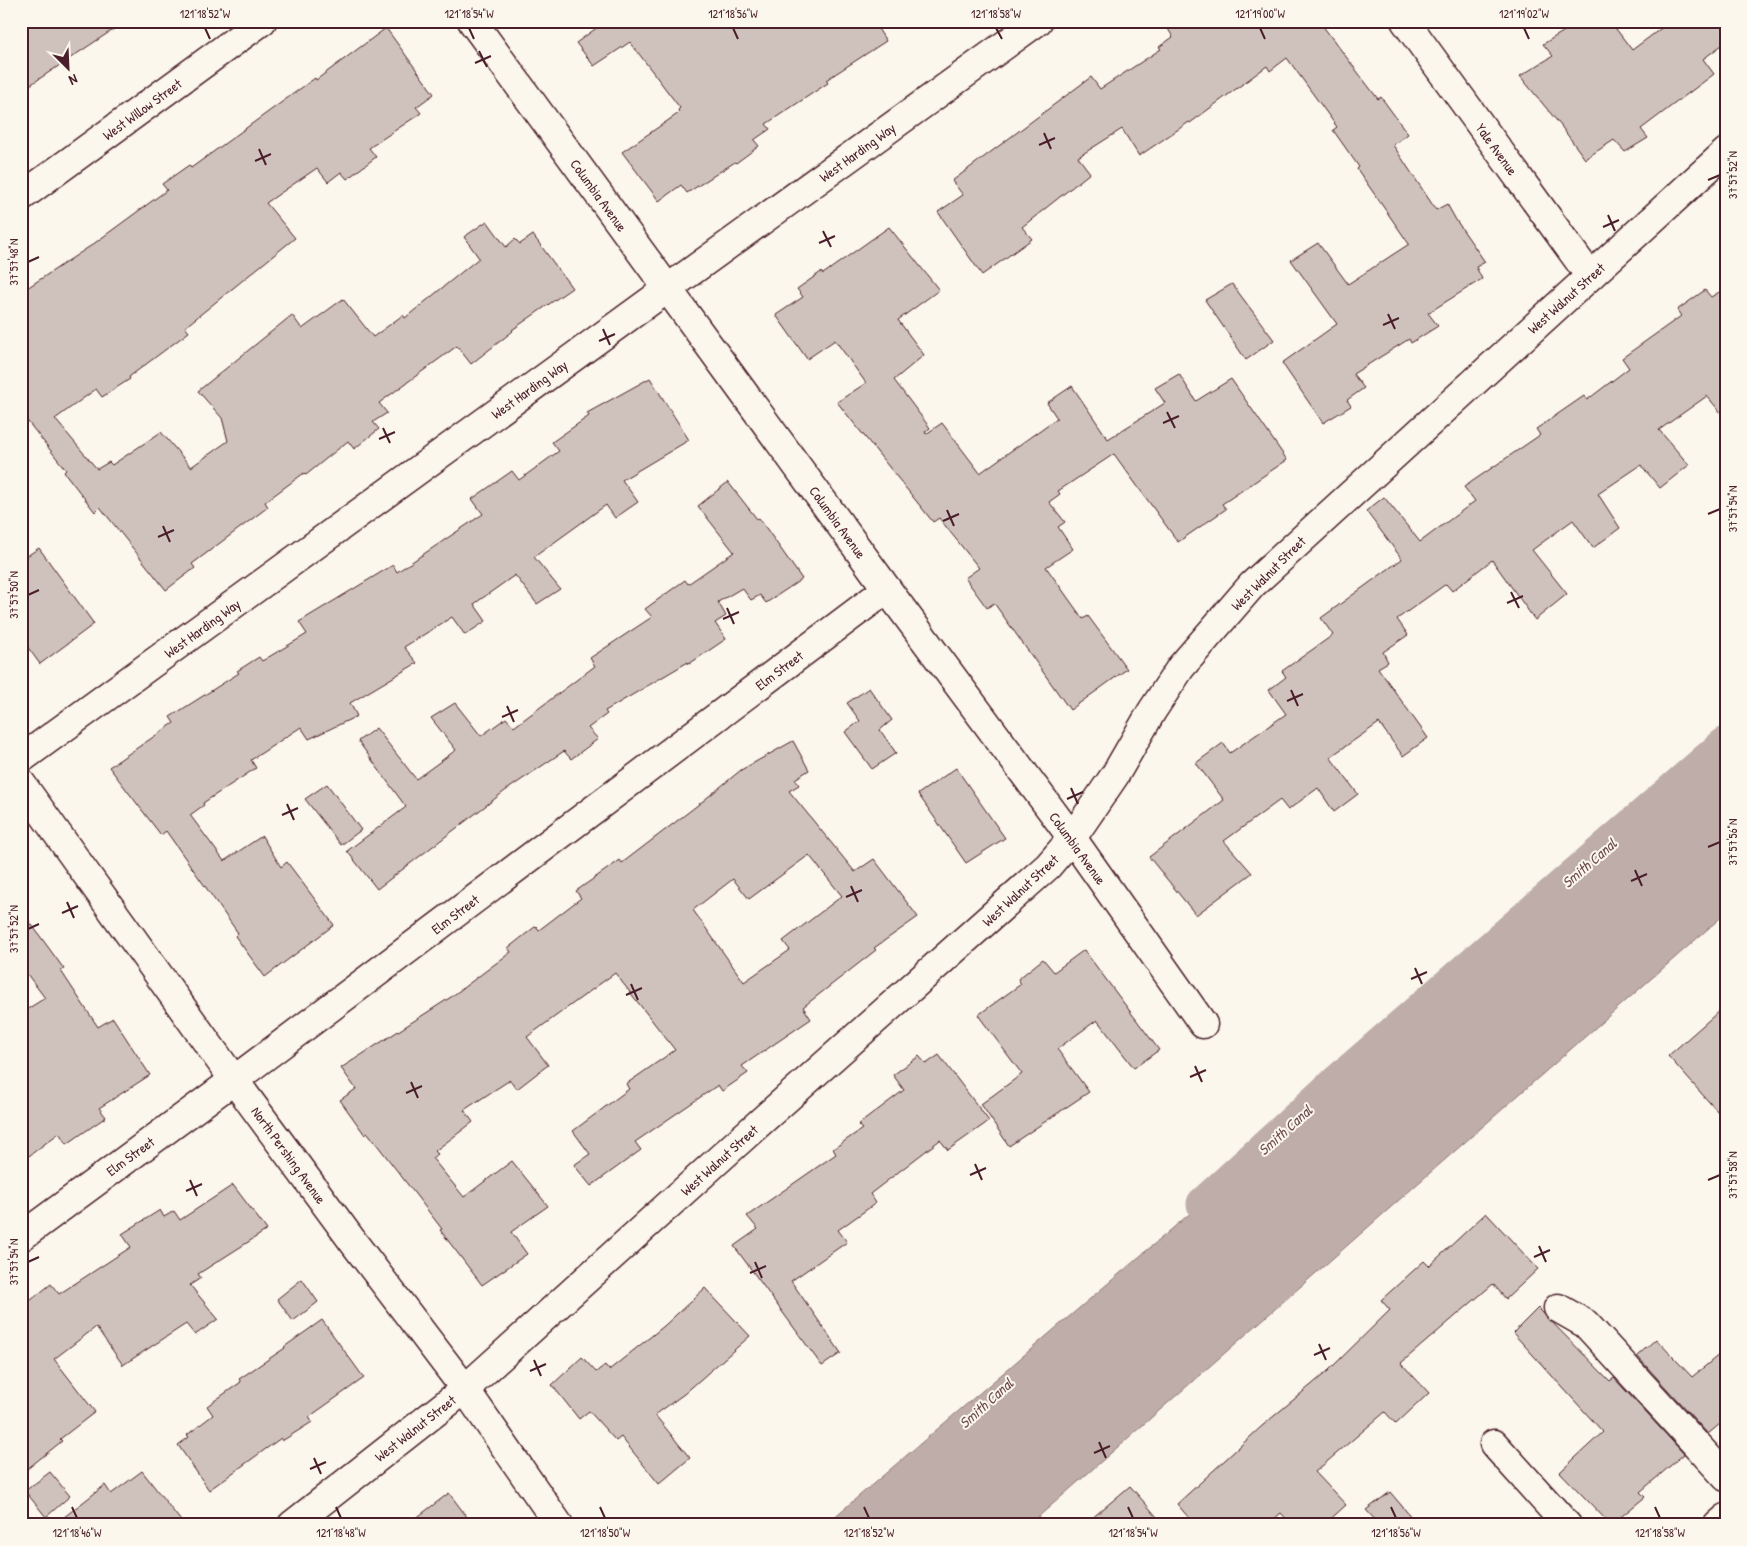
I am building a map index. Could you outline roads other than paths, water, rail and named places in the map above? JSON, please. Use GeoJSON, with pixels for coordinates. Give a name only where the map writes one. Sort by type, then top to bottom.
{"type":"FeatureCollection","features":[{"type":"Feature","properties":{"kind":"street","name":"West Willow Street"},"geometry":{"type":"LineString","coordinates":[[21,197],[262,21]]}},
{"type":"Feature","properties":{"kind":"street","name":"Columbia Avenue"},"geometry":{"type":"LineString","coordinates":[[472,21],[887,589],[1072,838],[1203,1024]]}},
{"type":"Feature","properties":{"kind":"street","name":"West Harding Way"},"geometry":{"type":"LineString","coordinates":[[21,759],[1038,21]]}},
{"type":"Feature","properties":{"kind":"street","name":"Yale Avenue"},"geometry":{"type":"LineString","coordinates":[[1405,21],[1590,276]]}},
{"type":"Feature","properties":{"kind":"street","name":"West Walnut Street"},"geometry":{"type":"LineString","coordinates":[[292,1525],[465,1389],[1048,866],[1072,838],[1115,774],[1152,711],[1181,668],[1252,585],[1726,152]]}},
{"type":"Feature","properties":{"kind":"street","name":"Elm Street"},"geometry":{"type":"LineString","coordinates":[[21,1237],[234,1080],[887,589]]}},
{"type":"Feature","properties":{"kind":"street","name":"North Pershing Avenue"},"geometry":{"type":"LineString","coordinates":[[21,783],[234,1080],[465,1389],[559,1525]]}},
{"type":"Feature","properties":{"kind":"street"},"geometry":{"type":"LineString","coordinates":[[1558,1308],[1586,1324],[1726,1477]]}},
{"type":"Feature","properties":{"kind":"street"},"geometry":{"type":"LineString","coordinates":[[1494,1444],[1567,1525]]}},
{"type":"Feature","properties":{"kind":"street"},"geometry":{"type":"LineString","coordinates":[[1718,1525],[1726,1518]]}},
{"type":"Feature","properties":{"kind":"water"},"geometry":{"type":"Polygon","coordinates":[[[1726,756],[1726,913],[1029,1525],[825,1525],[1726,756]]]}},
{"type":"Feature","properties":{"kind":"waterway","name":"Smith Canal"},"geometry":{"type":"LineString","coordinates":[[1204,1204],[1332,1087],[1726,744]]}}]}
